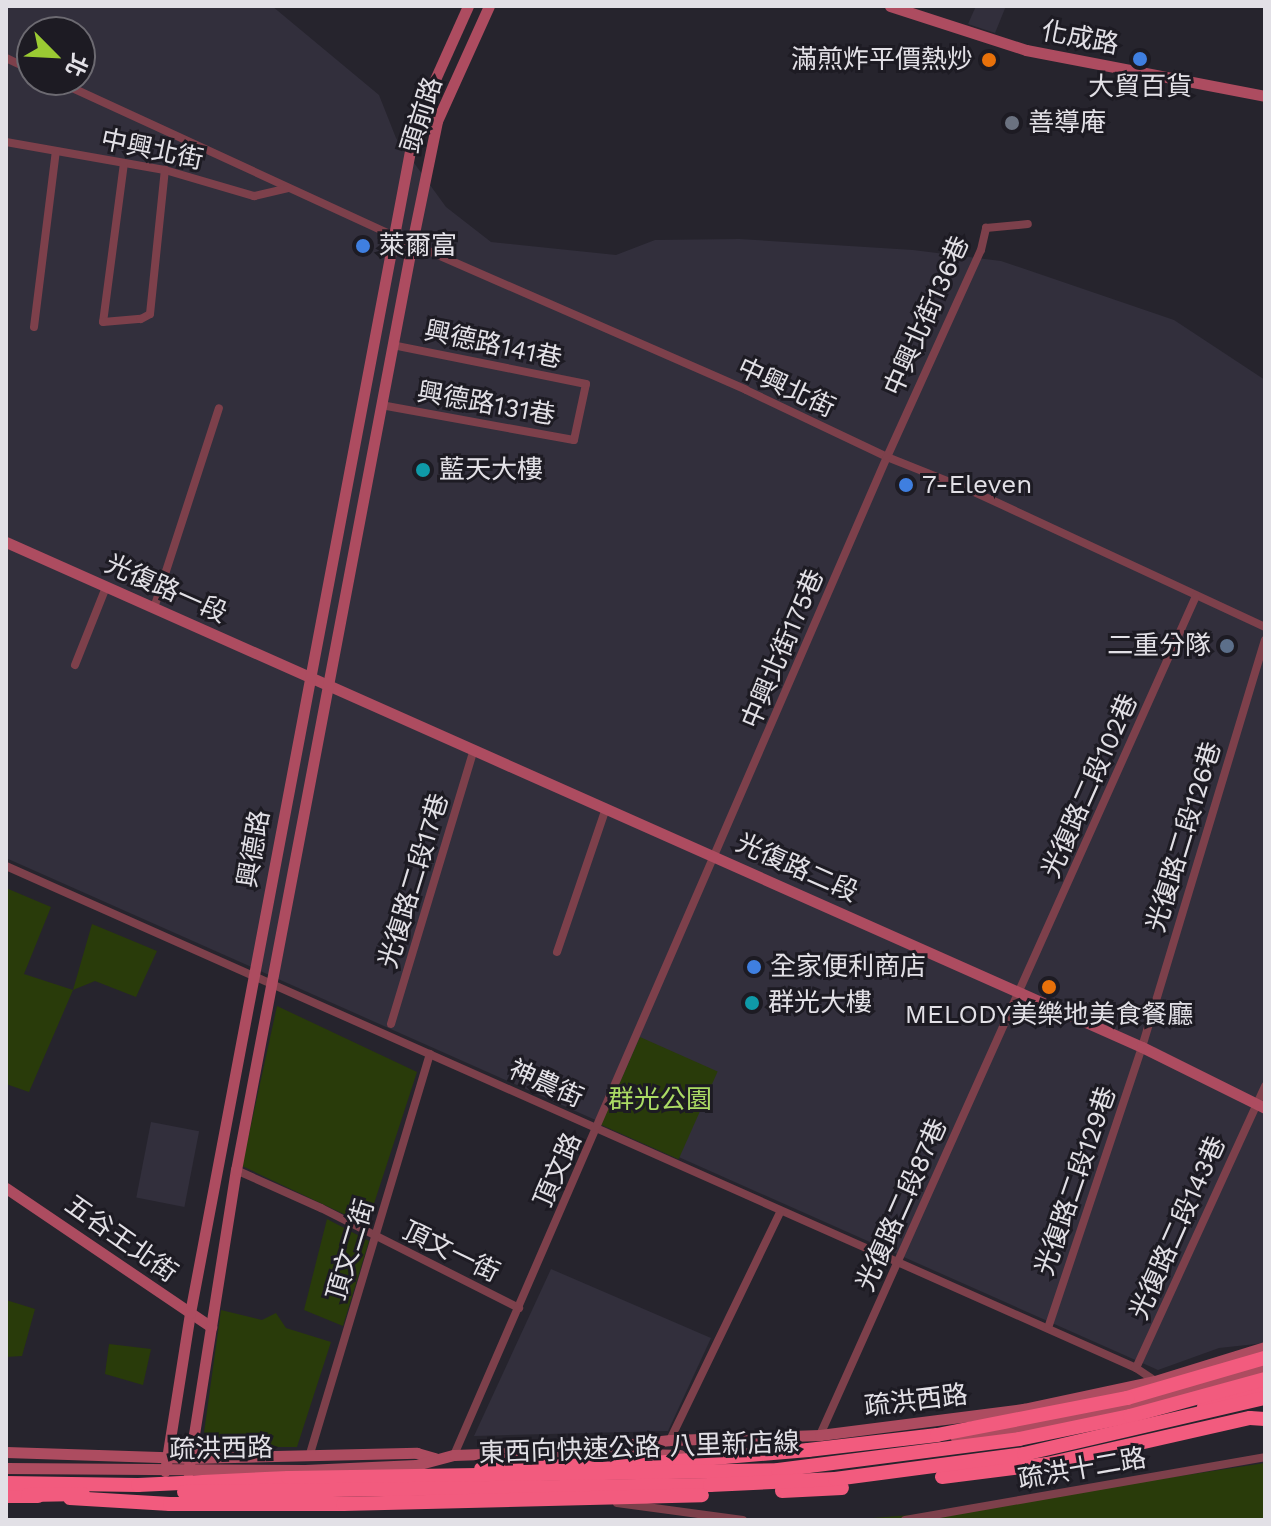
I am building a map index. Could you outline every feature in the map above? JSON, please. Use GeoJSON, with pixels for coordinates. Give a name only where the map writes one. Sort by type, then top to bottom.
{"type":"FeatureCollection","features":[{"type":"Feature","properties":{"kind":"highway"},"geometry":{"type":"LineString","coordinates":[[373,1478],[524,1465],[654,1463],[937,1435],[1127,1398],[1265,1358]]}},
{"type":"Feature","properties":{"kind":"highway"},"geometry":{"type":"LineString","coordinates":[[772,1492],[849,1474],[1044,1444],[1155,1420],[1265,1382]]}},
{"type":"Feature","properties":{"kind":"highway","name":"東西向快速公路 八里新店線"},"geometry":{"type":"LineString","coordinates":[[6,1483],[138,1485],[778,1470],[1019,1439],[1130,1416],[1265,1382]]}},
{"type":"Feature","properties":{"kind":"highway","name":"東西向快速公路 八里新店線"},"geometry":{"type":"LineString","coordinates":[[6,1496],[710,1485],[835,1479],[1024,1454],[1265,1398]]}},
{"type":"Feature","properties":{"kind":"highway"},"geometry":{"type":"LineString","coordinates":[[28,1495],[170,1504],[278,1505],[815,1490],[1047,1464],[1250,1418],[1265,1419]]}},
{"type":"Feature","properties":{"kind":"street","name":"頭前路"},"geometry":{"type":"LineString","coordinates":[[392,235],[415,124],[468,6]]}},
{"type":"Feature","properties":{"kind":"street","name":"頭前路"},"geometry":{"type":"LineString","coordinates":[[412,243],[437,121],[489,6]]}},
{"type":"Feature","properties":{"kind":"street","name":"化成路"},"geometry":{"type":"LineString","coordinates":[[890,6],[1026,50],[1265,96]]}},
{"type":"Feature","properties":{"kind":"street","name":"中興北街"},"geometry":{"type":"LineString","coordinates":[[90,96],[392,235],[733,384],[887,457],[970,490],[1265,627]]}},
{"type":"Feature","properties":{"kind":"street","name":"中興北街"},"geometry":{"type":"LineString","coordinates":[[6,142],[165,170],[254,196],[288,188]]}},
{"type":"Feature","properties":{"kind":"street"},"geometry":{"type":"LineString","coordinates":[[34,327],[56,151]]}},
{"type":"Feature","properties":{"kind":"street"},"geometry":{"type":"LineString","coordinates":[[124,163],[103,322],[125,322],[150,314],[165,170]]}},
{"type":"Feature","properties":{"kind":"street","name":"中興北街136巷"},"geometry":{"type":"LineString","coordinates":[[887,457],[981,250],[986,228],[1028,224]]}},
{"type":"Feature","properties":{"kind":"street","name":"興德路"},"geometry":{"type":"LineString","coordinates":[[165,1471],[190,1313],[392,235]]}},
{"type":"Feature","properties":{"kind":"street","name":"興德路"},"geometry":{"type":"LineString","coordinates":[[188,1472],[236,1170],[274,984],[412,243]]}},
{"type":"Feature","properties":{"kind":"street","name":"興德路141巷"},"geometry":{"type":"LineString","coordinates":[[393,345],[586,384]]}},
{"type":"Feature","properties":{"kind":"street","name":"興德路131巷"},"geometry":{"type":"LineString","coordinates":[[381,405],[574,440],[586,384]]}},
{"type":"Feature","properties":{"kind":"street"},"geometry":{"type":"LineString","coordinates":[[154,608],[219,408]]}},
{"type":"Feature","properties":{"kind":"street","name":"中興北街175巷"},"geometry":{"type":"LineString","coordinates":[[715,856],[887,457]]}},
{"type":"Feature","properties":{"kind":"street","name":"光復路一段"},"geometry":{"type":"LineString","coordinates":[[6,542],[308,677]]}},
{"type":"Feature","properties":{"kind":"street"},"geometry":{"type":"LineString","coordinates":[[75,665],[106,587]]}},
{"type":"Feature","properties":{"kind":"street","name":"光復路二段102巷"},"geometry":{"type":"LineString","coordinates":[[1021,992],[1196,596]]}},
{"type":"Feature","properties":{"kind":"street","name":"光復路二段126巷"},"geometry":{"type":"LineString","coordinates":[[1142,1047],[1265,640]]}},
{"type":"Feature","properties":{"kind":"street","name":"光復路二段"},"geometry":{"type":"LineString","coordinates":[[308,677],[1021,992],[1261,1106]]}},
{"type":"Feature","properties":{"kind":"street","name":"光復路二段17巷"},"geometry":{"type":"LineString","coordinates":[[391,1024],[474,749]]}},
{"type":"Feature","properties":{"kind":"street"},"geometry":{"type":"LineString","coordinates":[[557,952],[606,808]]}},
{"type":"Feature","properties":{"kind":"street","name":"頂文路"},"geometry":{"type":"LineString","coordinates":[[454,1455],[715,856]]}},
{"type":"Feature","properties":{"kind":"street","name":"神農街"},"geometry":{"type":"LineString","coordinates":[[6,866],[254,974],[780,1212],[1048,1328],[1136,1368],[1155,1381]]}},
{"type":"Feature","properties":{"kind":"street","name":"光復路二段87巷"},"geometry":{"type":"LineString","coordinates":[[820,1435],[1021,992]]}},
{"type":"Feature","properties":{"kind":"street","name":"光復路二段129巷"},"geometry":{"type":"LineString","coordinates":[[1048,1328],[1142,1047]]}},
{"type":"Feature","properties":{"kind":"street","name":"頂文二街"},"geometry":{"type":"LineString","coordinates":[[309,1457],[430,1054]]}},
{"type":"Feature","properties":{"kind":"street","name":"光復路二段143巷"},"geometry":{"type":"LineString","coordinates":[[1136,1368],[1261,1106],[1265,1086]]}},
{"type":"Feature","properties":{"kind":"street","name":"頂文一街"},"geometry":{"type":"LineString","coordinates":[[236,1170],[519,1308]]}},
{"type":"Feature","properties":{"kind":"street","name":"五谷王北街"},"geometry":{"type":"LineString","coordinates":[[6,1188],[211,1327]]}},
{"type":"Feature","properties":{"kind":"street"},"geometry":{"type":"LineString","coordinates":[[663,1455],[780,1212]]}},
{"type":"Feature","properties":{"kind":"street","name":"疏洪西路"},"geometry":{"type":"LineString","coordinates":[[6,1468],[188,1472],[416,1465],[454,1455],[564,1451],[670,1440],[820,1435],[1024,1409],[1155,1381],[1265,1347]]}},
{"type":"Feature","properties":{"kind":"street","name":"疏洪西路"},"geometry":{"type":"LineString","coordinates":[[564,1451],[753,1458],[972,1436],[1116,1409],[1265,1367]]}},
{"type":"Feature","properties":{"kind":"street","name":"疏洪西路"},"geometry":{"type":"LineString","coordinates":[[6,1452],[167,1458],[417,1453],[436,1459]]}},
{"type":"Feature","properties":{"kind":"street","name":"疏洪十二路"},"geometry":{"type":"LineString","coordinates":[[905,1520],[1265,1457]]}},
{"type":"Feature","properties":{"kind":"street"},"geometry":{"type":"LineString","coordinates":[[436,1459],[478,1484],[743,1520]]}},
{"type":"Feature","properties":{"kind":"shaded area"},"geometry":{"type":"Polygon","coordinates":[[[6,6],[272,6],[379,95],[396,138],[446,207],[491,242],[616,255],[655,240],[739,239],[913,250],[1001,261],[1174,320],[1265,380],[1265,1343],[1219,1348],[1158,1370],[6,858],[6,6]]]}},
{"type":"Feature","properties":{"kind":"shaded area"},"geometry":{"type":"Polygon","coordinates":[[[976,6],[1006,6],[995,33],[968,24],[976,6]]]}},
{"type":"Feature","properties":{"kind":"shaded area"},"geometry":{"type":"Polygon","coordinates":[[[151,1122],[199,1131],[184,1207],[136,1198],[151,1122]]]}},
{"type":"Feature","properties":{"kind":"shaded area"},"geometry":{"type":"Polygon","coordinates":[[[551,1269],[711,1338],[668,1431],[474,1436],[551,1269]]]}},
{"type":"Feature","properties":{"kind":"green space"},"geometry":{"type":"Polygon","coordinates":[[[6,888],[51,907],[24,974],[73,990],[29,1092],[6,1084],[6,888]]]}},
{"type":"Feature","properties":{"kind":"green space"},"geometry":{"type":"Polygon","coordinates":[[[92,924],[157,951],[136,997],[95,981],[73,990],[92,924]]]}},
{"type":"Feature","properties":{"kind":"green space"},"geometry":{"type":"Polygon","coordinates":[[[277,1006],[417,1072],[367,1225],[242,1166],[277,1006]]]}},
{"type":"Feature","properties":{"kind":"green space","name":"群光公園"},"geometry":{"type":"Polygon","coordinates":[[[640,1037],[718,1072],[679,1159],[601,1125],[640,1037]]]}},
{"type":"Feature","properties":{"kind":"green space"},"geometry":{"type":"Polygon","coordinates":[[[327,1219],[369,1241],[343,1326],[304,1310],[327,1219]]]}},
{"type":"Feature","properties":{"kind":"green space"},"geometry":{"type":"Polygon","coordinates":[[[6,1300],[35,1309],[22,1356],[6,1357],[6,1300]]]}},
{"type":"Feature","properties":{"kind":"green space"},"geometry":{"type":"Polygon","coordinates":[[[221,1310],[262,1320],[276,1313],[286,1328],[331,1342],[297,1447],[202,1447],[221,1310]]]}},
{"type":"Feature","properties":{"kind":"green space"},"geometry":{"type":"Polygon","coordinates":[[[109,1344],[151,1349],[143,1385],[105,1374],[109,1344]]]}},
{"type":"Feature","properties":{"kind":"green space"},"geometry":{"type":"Polygon","coordinates":[[[1265,1463],[1265,1520],[847,1520],[937,1513],[1265,1463]]]}},
{"type":"Feature","properties":{"kind":"place","name":"大貿百貨"},"geometry":{"type":"Point","coordinates":[1140,59]}},
{"type":"Feature","properties":{"kind":"place","name":"滿煎炸平價熱炒"},"geometry":{"type":"Point","coordinates":[989,60]}},
{"type":"Feature","properties":{"kind":"place","name":"善導庵"},"geometry":{"type":"Point","coordinates":[1012,123]}},
{"type":"Feature","properties":{"kind":"place","name":"萊爾富"},"geometry":{"type":"Point","coordinates":[363,246]}},
{"type":"Feature","properties":{"kind":"place","name":"藍天大樓"},"geometry":{"type":"Point","coordinates":[423,470]}},
{"type":"Feature","properties":{"kind":"place","name":"7-Eleven"},"geometry":{"type":"Point","coordinates":[906,485]}},
{"type":"Feature","properties":{"kind":"place","name":"二重分隊"},"geometry":{"type":"Point","coordinates":[1227,646]}},
{"type":"Feature","properties":{"kind":"place","name":"全家便利商店"},"geometry":{"type":"Point","coordinates":[754,967]}},
{"type":"Feature","properties":{"kind":"place","name":"MELODY美樂地美食餐廳"},"geometry":{"type":"Point","coordinates":[1049,987]}},
{"type":"Feature","properties":{"kind":"place","name":"群光大樓"},"geometry":{"type":"Point","coordinates":[752,1003]}}]}
